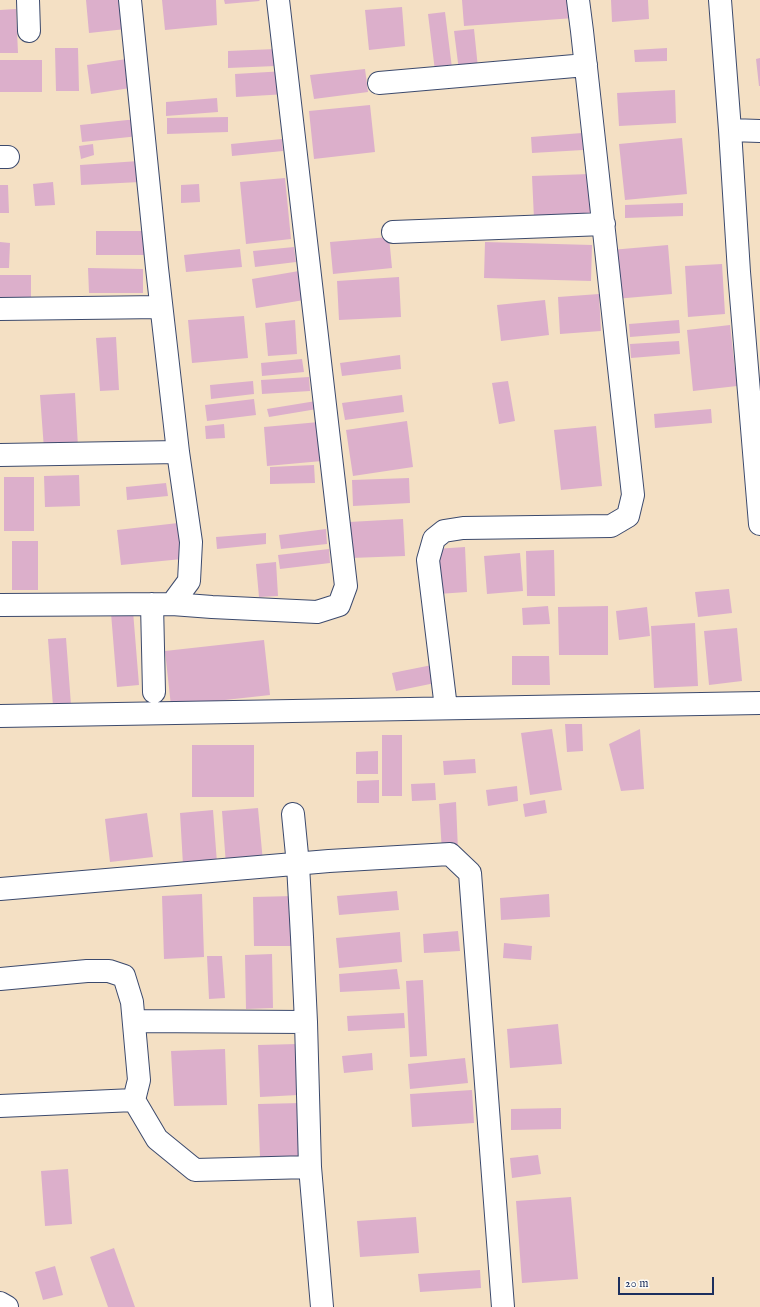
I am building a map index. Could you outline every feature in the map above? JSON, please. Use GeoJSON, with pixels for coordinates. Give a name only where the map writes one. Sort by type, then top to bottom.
{"type":"FeatureCollection","features":[{"type":"Feature","properties":{"kind":"street"},"geometry":{"type":"LineString","coordinates":[[28,0],[29,31]]}},
{"type":"Feature","properties":{"kind":"street"},"geometry":{"type":"LineString","coordinates":[[130,0],[161,307],[178,452],[192,542],[189,581],[162,604],[154,692]]}},
{"type":"Feature","properties":{"kind":"street"},"geometry":{"type":"LineString","coordinates":[[0,605],[162,604],[317,612],[339,605],[346,586],[278,0]]}},
{"type":"Feature","properties":{"kind":"street"},"geometry":{"type":"LineString","coordinates":[[446,708],[428,560],[434,539],[444,531],[463,528],[611,526],[628,516],[633,495],[631,466],[578,0]]}},
{"type":"Feature","properties":{"kind":"street"},"geometry":{"type":"LineString","coordinates":[[720,0],[739,272],[756,432],[760,524]]}},
{"type":"Feature","properties":{"kind":"street"},"geometry":{"type":"LineString","coordinates":[[379,83],[586,65]]}},
{"type":"Feature","properties":{"kind":"street"},"geometry":{"type":"LineString","coordinates":[[730,130],[760,131]]}},
{"type":"Feature","properties":{"kind":"street"},"geometry":{"type":"LineString","coordinates":[[393,232],[604,224]]}},
{"type":"Feature","properties":{"kind":"street"},"geometry":{"type":"LineString","coordinates":[[0,309],[161,307]]}},
{"type":"Feature","properties":{"kind":"street"},"geometry":{"type":"LineString","coordinates":[[0,455],[178,452]]}},
{"type":"Feature","properties":{"kind":"street"},"geometry":{"type":"LineString","coordinates":[[0,716],[760,703]]}},
{"type":"Feature","properties":{"kind":"street"},"geometry":{"type":"LineString","coordinates":[[293,814],[298,865],[306,1022],[310,1167],[322,1307]]}},
{"type":"Feature","properties":{"kind":"street"},"geometry":{"type":"LineString","coordinates":[[0,889],[298,865],[329,861],[450,854],[470,873],[503,1307]]}},
{"type":"Feature","properties":{"kind":"street"},"geometry":{"type":"LineString","coordinates":[[0,979],[87,971],[110,971],[124,976],[132,1002],[139,1080],[134,1100],[157,1139],[194,1170],[310,1167]]}},
{"type":"Feature","properties":{"kind":"street"},"geometry":{"type":"LineString","coordinates":[[134,1021],[306,1022]]}},
{"type":"Feature","properties":{"kind":"street"},"geometry":{"type":"LineString","coordinates":[[0,1106],[134,1100]]}},
{"type":"Feature","properties":{"kind":"street"},"geometry":{"type":"LineString","coordinates":[[0,1302],[7,1307]]}},
{"type":"Feature","properties":{"kind":"building"},"geometry":{"type":"Polygon","coordinates":[[[86,0],[123,0],[126,29],[89,33],[86,0]]]}},
{"type":"Feature","properties":{"kind":"building"},"geometry":{"type":"Polygon","coordinates":[[[162,0],[216,0],[217,25],[165,30],[162,0]]]}},
{"type":"Feature","properties":{"kind":"building"},"geometry":{"type":"Polygon","coordinates":[[[224,0],[259,0],[260,1],[225,4],[224,0]]]}},
{"type":"Feature","properties":{"kind":"building"},"geometry":{"type":"Polygon","coordinates":[[[462,0],[572,0],[574,18],[464,26],[462,0]]]}},
{"type":"Feature","properties":{"kind":"building"},"geometry":{"type":"Polygon","coordinates":[[[611,0],[648,0],[649,19],[612,22],[611,0]]]}},
{"type":"Feature","properties":{"kind":"building"},"geometry":{"type":"Polygon","coordinates":[[[402,7],[405,46],[369,50],[365,10],[402,7]]]}},
{"type":"Feature","properties":{"kind":"building"},"geometry":{"type":"Polygon","coordinates":[[[16,9],[18,53],[0,53],[0,10],[16,9]]]}},
{"type":"Feature","properties":{"kind":"building"},"geometry":{"type":"Polygon","coordinates":[[[445,12],[452,68],[435,71],[428,14],[445,12]]]}},
{"type":"Feature","properties":{"kind":"building"},"geometry":{"type":"Polygon","coordinates":[[[474,29],[478,68],[459,71],[454,31],[474,29]]]}},
{"type":"Feature","properties":{"kind":"building"},"geometry":{"type":"Polygon","coordinates":[[[55,48],[78,48],[79,91],[56,91],[55,48]]]}},
{"type":"Feature","properties":{"kind":"building"},"geometry":{"type":"Polygon","coordinates":[[[667,48],[667,61],[635,62],[634,50],[667,48]]]}},
{"type":"Feature","properties":{"kind":"building"},"geometry":{"type":"Polygon","coordinates":[[[276,49],[276,66],[228,68],[228,51],[276,49]]]}},
{"type":"Feature","properties":{"kind":"building"},"geometry":{"type":"Polygon","coordinates":[[[133,58],[137,87],[91,94],[87,65],[133,58]]]}},
{"type":"Feature","properties":{"kind":"building"},"geometry":{"type":"Polygon","coordinates":[[[760,58],[760,86],[759,86],[756,59],[760,58]]]}},
{"type":"Feature","properties":{"kind":"building"},"geometry":{"type":"Polygon","coordinates":[[[0,60],[42,60],[42,92],[0,92],[0,60]]]}},
{"type":"Feature","properties":{"kind":"building"},"geometry":{"type":"Polygon","coordinates":[[[365,69],[368,92],[314,99],[310,75],[365,69]]]}},
{"type":"Feature","properties":{"kind":"building"},"geometry":{"type":"Polygon","coordinates":[[[285,71],[287,94],[236,97],[235,74],[285,71]]]}},
{"type":"Feature","properties":{"kind":"building"},"geometry":{"type":"Polygon","coordinates":[[[675,90],[676,123],[619,126],[617,93],[675,90]]]}},
{"type":"Feature","properties":{"kind":"building"},"geometry":{"type":"Polygon","coordinates":[[[217,98],[218,112],[166,116],[166,102],[217,98]]]}},
{"type":"Feature","properties":{"kind":"building"},"geometry":{"type":"Polygon","coordinates":[[[370,105],[375,152],[314,159],[309,111],[370,105]]]}},
{"type":"Feature","properties":{"kind":"building"},"geometry":{"type":"Polygon","coordinates":[[[228,117],[228,132],[167,134],[167,118],[228,117]]]}},
{"type":"Feature","properties":{"kind":"building"},"geometry":{"type":"Polygon","coordinates":[[[137,119],[139,136],[82,142],[80,125],[137,119]]]}},
{"type":"Feature","properties":{"kind":"building"},"geometry":{"type":"Polygon","coordinates":[[[582,133],[583,150],[532,153],[531,137],[582,133]]]}},
{"type":"Feature","properties":{"kind":"building"},"geometry":{"type":"Polygon","coordinates":[[[682,138],[687,194],[625,200],[619,144],[682,138]]]}},
{"type":"Feature","properties":{"kind":"building"},"geometry":{"type":"Polygon","coordinates":[[[282,139],[283,151],[232,156],[231,144],[282,139]]]}},
{"type":"Feature","properties":{"kind":"building"},"geometry":{"type":"Polygon","coordinates":[[[93,144],[94,155],[81,159],[79,146],[93,144]]]}},
{"type":"Feature","properties":{"kind":"building"},"geometry":{"type":"Polygon","coordinates":[[[139,161],[140,182],[81,185],[80,165],[139,161]]]}},
{"type":"Feature","properties":{"kind":"building"},"geometry":{"type":"Polygon","coordinates":[[[590,174],[592,217],[534,219],[532,176],[590,174]]]}},
{"type":"Feature","properties":{"kind":"building"},"geometry":{"type":"Polygon","coordinates":[[[285,178],[291,239],[246,244],[240,182],[285,178]]]}},
{"type":"Feature","properties":{"kind":"building"},"geometry":{"type":"Polygon","coordinates":[[[53,182],[55,205],[35,206],[33,184],[53,182]]]}},
{"type":"Feature","properties":{"kind":"building"},"geometry":{"type":"Polygon","coordinates":[[[199,184],[200,202],[181,203],[181,185],[199,184]]]}},
{"type":"Feature","properties":{"kind":"building"},"geometry":{"type":"Polygon","coordinates":[[[0,185],[8,185],[9,213],[0,213],[0,185]]]}},
{"type":"Feature","properties":{"kind":"building"},"geometry":{"type":"Polygon","coordinates":[[[683,203],[683,216],[625,218],[625,205],[683,203]]]}},
{"type":"Feature","properties":{"kind":"building"},"geometry":{"type":"Polygon","coordinates":[[[96,231],[151,231],[151,255],[96,255],[96,231]]]}},
{"type":"Feature","properties":{"kind":"building"},"geometry":{"type":"Polygon","coordinates":[[[389,237],[392,268],[333,274],[330,242],[389,237]]]}},
{"type":"Feature","properties":{"kind":"building"},"geometry":{"type":"Polygon","coordinates":[[[0,242],[10,243],[9,268],[0,268],[0,242]]]}},
{"type":"Feature","properties":{"kind":"building"},"geometry":{"type":"Polygon","coordinates":[[[485,242],[592,245],[591,281],[484,278],[485,242]]]}},
{"type":"Feature","properties":{"kind":"building"},"geometry":{"type":"Polygon","coordinates":[[[668,245],[672,294],[615,299],[611,250],[668,245]]]}},
{"type":"Feature","properties":{"kind":"building"},"geometry":{"type":"Polygon","coordinates":[[[294,247],[296,262],[255,267],[253,251],[294,247]]]}},
{"type":"Feature","properties":{"kind":"building"},"geometry":{"type":"Polygon","coordinates":[[[240,249],[242,267],[186,272],[184,255],[240,249]]]}},
{"type":"Feature","properties":{"kind":"building"},"geometry":{"type":"Polygon","coordinates":[[[722,264],[725,314],[688,317],[685,266],[722,264]]]}},
{"type":"Feature","properties":{"kind":"building"},"geometry":{"type":"Polygon","coordinates":[[[88,268],[143,269],[143,293],[89,293],[88,268]]]}},
{"type":"Feature","properties":{"kind":"building"},"geometry":{"type":"Polygon","coordinates":[[[299,271],[304,300],[256,308],[252,279],[299,271]]]}},
{"type":"Feature","properties":{"kind":"building"},"geometry":{"type":"Polygon","coordinates":[[[0,275],[31,275],[31,302],[0,302],[0,275]]]}},
{"type":"Feature","properties":{"kind":"building"},"geometry":{"type":"Polygon","coordinates":[[[399,277],[401,317],[339,320],[337,281],[399,277]]]}},
{"type":"Feature","properties":{"kind":"building"},"geometry":{"type":"Polygon","coordinates":[[[599,294],[601,331],[560,334],[558,297],[599,294]]]}},
{"type":"Feature","properties":{"kind":"building"},"geometry":{"type":"Polygon","coordinates":[[[545,300],[549,335],[501,341],[497,305],[545,300]]]}},
{"type":"Feature","properties":{"kind":"building"},"geometry":{"type":"Polygon","coordinates":[[[244,316],[248,358],[192,363],[188,320],[244,316]]]}},
{"type":"Feature","properties":{"kind":"building"},"geometry":{"type":"Polygon","coordinates":[[[295,320],[297,354],[268,356],[265,323],[295,320]]]}},
{"type":"Feature","properties":{"kind":"building"},"geometry":{"type":"Polygon","coordinates":[[[679,320],[680,333],[630,337],[629,324],[679,320]]]}},
{"type":"Feature","properties":{"kind":"building"},"geometry":{"type":"Polygon","coordinates":[[[730,325],[737,386],[693,391],[687,330],[730,325]]]}},
{"type":"Feature","properties":{"kind":"building"},"geometry":{"type":"Polygon","coordinates":[[[116,337],[119,390],[100,391],[96,338],[116,337]]]}},
{"type":"Feature","properties":{"kind":"building"},"geometry":{"type":"Polygon","coordinates":[[[679,341],[680,354],[631,358],[630,344],[679,341]]]}},
{"type":"Feature","properties":{"kind":"building"},"geometry":{"type":"Polygon","coordinates":[[[400,355],[401,369],[342,376],[340,363],[400,355]]]}},
{"type":"Feature","properties":{"kind":"building"},"geometry":{"type":"Polygon","coordinates":[[[302,359],[304,372],[262,376],[261,363],[302,359]]]}},
{"type":"Feature","properties":{"kind":"building"},"geometry":{"type":"Polygon","coordinates":[[[309,377],[310,391],[262,394],[261,380],[309,377]]]}},
{"type":"Feature","properties":{"kind":"building"},"geometry":{"type":"Polygon","coordinates":[[[253,381],[254,394],[211,399],[210,385],[253,381]]]}},
{"type":"Feature","properties":{"kind":"building"},"geometry":{"type":"Polygon","coordinates":[[[508,381],[515,421],[499,424],[492,383],[508,381]]]}},
{"type":"Feature","properties":{"kind":"building"},"geometry":{"type":"Polygon","coordinates":[[[75,393],[78,447],[44,449],[40,395],[75,393]]]}},
{"type":"Feature","properties":{"kind":"building"},"geometry":{"type":"Polygon","coordinates":[[[402,395],[404,412],[345,420],[342,403],[402,395]]]}},
{"type":"Feature","properties":{"kind":"building"},"geometry":{"type":"Polygon","coordinates":[[[254,399],[256,415],[207,421],[205,405],[254,399]]]}},
{"type":"Feature","properties":{"kind":"building"},"geometry":{"type":"Polygon","coordinates":[[[316,401],[317,409],[269,417],[267,409],[316,401]]]}},
{"type":"Feature","properties":{"kind":"building"},"geometry":{"type":"Polygon","coordinates":[[[711,409],[712,423],[655,428],[654,414],[711,409]]]}},
{"type":"Feature","properties":{"kind":"building"},"geometry":{"type":"Polygon","coordinates":[[[407,421],[413,467],[353,476],[346,430],[407,421]]]}},
{"type":"Feature","properties":{"kind":"building"},"geometry":{"type":"Polygon","coordinates":[[[319,422],[322,461],[267,466],[264,427],[319,422]]]}},
{"type":"Feature","properties":{"kind":"building"},"geometry":{"type":"Polygon","coordinates":[[[224,424],[225,438],[206,439],[205,426],[224,424]]]}},
{"type":"Feature","properties":{"kind":"building"},"geometry":{"type":"Polygon","coordinates":[[[596,426],[602,486],[561,490],[554,430],[596,426]]]}},
{"type":"Feature","properties":{"kind":"building"},"geometry":{"type":"Polygon","coordinates":[[[314,465],[315,483],[270,484],[270,467],[314,465]]]}},
{"type":"Feature","properties":{"kind":"building"},"geometry":{"type":"Polygon","coordinates":[[[79,475],[80,506],[45,507],[44,476],[79,475]]]}},
{"type":"Feature","properties":{"kind":"building"},"geometry":{"type":"Polygon","coordinates":[[[4,477],[34,477],[34,531],[4,531],[4,477]]]}},
{"type":"Feature","properties":{"kind":"building"},"geometry":{"type":"Polygon","coordinates":[[[409,478],[410,503],[353,506],[352,480],[409,478]]]}},
{"type":"Feature","properties":{"kind":"building"},"geometry":{"type":"Polygon","coordinates":[[[166,483],[168,496],[127,500],[126,487],[166,483]]]}},
{"type":"Feature","properties":{"kind":"building"},"geometry":{"type":"Polygon","coordinates":[[[403,519],[405,556],[351,558],[349,522],[403,519]]]}},
{"type":"Feature","properties":{"kind":"building"},"geometry":{"type":"Polygon","coordinates":[[[178,523],[182,559],[121,565],[117,530],[178,523]]]}},
{"type":"Feature","properties":{"kind":"building"},"geometry":{"type":"Polygon","coordinates":[[[326,529],[327,544],[281,549],[279,535],[326,529]]]}},
{"type":"Feature","properties":{"kind":"building"},"geometry":{"type":"Polygon","coordinates":[[[266,533],[266,544],[217,549],[216,537],[266,533]]]}},
{"type":"Feature","properties":{"kind":"building"},"geometry":{"type":"Polygon","coordinates":[[[12,541],[38,541],[38,590],[12,590],[12,541]]]}},
{"type":"Feature","properties":{"kind":"building"},"geometry":{"type":"Polygon","coordinates":[[[465,547],[467,592],[438,594],[435,549],[465,547]]]}},
{"type":"Feature","properties":{"kind":"building"},"geometry":{"type":"Polygon","coordinates":[[[329,549],[330,563],[280,569],[278,555],[329,549]]]}},
{"type":"Feature","properties":{"kind":"building"},"geometry":{"type":"Polygon","coordinates":[[[554,550],[555,596],[527,596],[526,551],[554,550]]]}},
{"type":"Feature","properties":{"kind":"building"},"geometry":{"type":"Polygon","coordinates":[[[520,553],[523,591],[487,594],[484,556],[520,553]]]}},
{"type":"Feature","properties":{"kind":"building"},"geometry":{"type":"Polygon","coordinates":[[[276,562],[278,596],[259,597],[256,564],[276,562]]]}},
{"type":"Feature","properties":{"kind":"building"},"geometry":{"type":"Polygon","coordinates":[[[729,589],[732,613],[698,617],[695,592],[729,589]]]}},
{"type":"Feature","properties":{"kind":"building"},"geometry":{"type":"Polygon","coordinates":[[[548,606],[550,624],[523,625],[522,608],[548,606]]]}},
{"type":"Feature","properties":{"kind":"building"},"geometry":{"type":"Polygon","coordinates":[[[608,606],[608,655],[559,655],[558,607],[608,606]]]}},
{"type":"Feature","properties":{"kind":"building"},"geometry":{"type":"Polygon","coordinates":[[[647,607],[650,636],[619,640],[616,611],[647,607]]]}},
{"type":"Feature","properties":{"kind":"building"},"geometry":{"type":"Polygon","coordinates":[[[133,611],[139,685],[117,687],[111,613],[133,611]]]}},
{"type":"Feature","properties":{"kind":"building"},"geometry":{"type":"Polygon","coordinates":[[[695,623],[698,686],[654,688],[651,626],[695,623]]]}},
{"type":"Feature","properties":{"kind":"building"},"geometry":{"type":"Polygon","coordinates":[[[737,628],[742,681],[709,685],[704,631],[737,628]]]}},
{"type":"Feature","properties":{"kind":"building"},"geometry":{"type":"Polygon","coordinates":[[[66,638],[71,705],[53,706],[48,639],[66,638]]]}},
{"type":"Feature","properties":{"kind":"building"},"geometry":{"type":"Polygon","coordinates":[[[264,640],[270,695],[171,706],[165,651],[264,640]]]}},
{"type":"Feature","properties":{"kind":"building"},"geometry":{"type":"Polygon","coordinates":[[[512,656],[549,656],[550,685],[512,685],[512,656]]]}},
{"type":"Feature","properties":{"kind":"building"},"geometry":{"type":"Polygon","coordinates":[[[432,665],[435,683],[396,691],[392,673],[432,665]]]}},
{"type":"Feature","properties":{"kind":"building"},"geometry":{"type":"Polygon","coordinates":[[[565,724],[582,724],[583,751],[567,752],[565,724]]]}},
{"type":"Feature","properties":{"kind":"building"},"geometry":{"type":"Polygon","coordinates":[[[552,729],[562,790],[530,795],[521,733],[552,729]]]}},
{"type":"Feature","properties":{"kind":"building"},"geometry":{"type":"Polygon","coordinates":[[[640,729],[644,789],[621,791],[609,744],[640,729]]]}},
{"type":"Feature","properties":{"kind":"building"},"geometry":{"type":"Polygon","coordinates":[[[382,735],[402,735],[402,796],[382,796],[382,735]]]}},
{"type":"Feature","properties":{"kind":"building"},"geometry":{"type":"Polygon","coordinates":[[[192,745],[254,745],[254,797],[192,797],[192,745]]]}},
{"type":"Feature","properties":{"kind":"building"},"geometry":{"type":"Polygon","coordinates":[[[378,751],[378,774],[356,774],[356,752],[378,751]]]}},
{"type":"Feature","properties":{"kind":"building"},"geometry":{"type":"Polygon","coordinates":[[[475,759],[476,773],[444,775],[443,761],[475,759]]]}},
{"type":"Feature","properties":{"kind":"building"},"geometry":{"type":"Polygon","coordinates":[[[379,780],[379,803],[357,803],[357,781],[379,780]]]}},
{"type":"Feature","properties":{"kind":"building"},"geometry":{"type":"Polygon","coordinates":[[[435,783],[436,800],[412,801],[411,784],[435,783]]]}},
{"type":"Feature","properties":{"kind":"building"},"geometry":{"type":"Polygon","coordinates":[[[517,786],[518,801],[488,806],[486,790],[517,786]]]}},
{"type":"Feature","properties":{"kind":"building"},"geometry":{"type":"Polygon","coordinates":[[[545,800],[547,813],[525,817],[523,804],[545,800]]]}},
{"type":"Feature","properties":{"kind":"building"},"geometry":{"type":"Polygon","coordinates":[[[456,802],[458,851],[442,852],[439,804],[456,802]]]}},
{"type":"Feature","properties":{"kind":"building"},"geometry":{"type":"Polygon","coordinates":[[[258,808],[263,862],[226,865],[222,811],[258,808]]]}},
{"type":"Feature","properties":{"kind":"building"},"geometry":{"type":"Polygon","coordinates":[[[213,810],[217,863],[183,865],[180,813],[213,810]]]}},
{"type":"Feature","properties":{"kind":"building"},"geometry":{"type":"Polygon","coordinates":[[[147,813],[153,857],[110,862],[105,819],[147,813]]]}},
{"type":"Feature","properties":{"kind":"building"},"geometry":{"type":"Polygon","coordinates":[[[397,891],[399,910],[339,915],[337,896],[397,891]]]}},
{"type":"Feature","properties":{"kind":"building"},"geometry":{"type":"Polygon","coordinates":[[[202,894],[204,957],[164,959],[162,896],[202,894]]]}},
{"type":"Feature","properties":{"kind":"building"},"geometry":{"type":"Polygon","coordinates":[[[549,894],[550,917],[501,920],[500,898],[549,894]]]}},
{"type":"Feature","properties":{"kind":"building"},"geometry":{"type":"Polygon","coordinates":[[[293,896],[293,946],[254,946],[253,897],[293,896]]]}},
{"type":"Feature","properties":{"kind":"building"},"geometry":{"type":"Polygon","coordinates":[[[458,931],[460,951],[424,953],[423,934],[458,931]]]}},
{"type":"Feature","properties":{"kind":"building"},"geometry":{"type":"Polygon","coordinates":[[[400,932],[402,962],[339,968],[336,938],[400,932]]]}},
{"type":"Feature","properties":{"kind":"building"},"geometry":{"type":"Polygon","coordinates":[[[504,943],[532,946],[531,960],[503,958],[504,943]]]}},
{"type":"Feature","properties":{"kind":"building"},"geometry":{"type":"Polygon","coordinates":[[[272,954],[273,1008],[246,1009],[245,955],[272,954]]]}},
{"type":"Feature","properties":{"kind":"building"},"geometry":{"type":"Polygon","coordinates":[[[207,956],[222,956],[225,998],[209,999],[207,956]]]}},
{"type":"Feature","properties":{"kind":"building"},"geometry":{"type":"Polygon","coordinates":[[[397,969],[400,989],[340,992],[339,974],[397,969]]]}},
{"type":"Feature","properties":{"kind":"building"},"geometry":{"type":"Polygon","coordinates":[[[423,980],[427,1056],[410,1057],[406,981],[423,980]]]}},
{"type":"Feature","properties":{"kind":"building"},"geometry":{"type":"Polygon","coordinates":[[[404,1013],[405,1028],[348,1031],[347,1016],[404,1013]]]}},
{"type":"Feature","properties":{"kind":"building"},"geometry":{"type":"Polygon","coordinates":[[[558,1024],[562,1064],[510,1068],[507,1029],[558,1024]]]}},
{"type":"Feature","properties":{"kind":"building"},"geometry":{"type":"Polygon","coordinates":[[[297,1044],[298,1095],[260,1097],[258,1045],[297,1044]]]}},
{"type":"Feature","properties":{"kind":"building"},"geometry":{"type":"Polygon","coordinates":[[[225,1049],[227,1105],[174,1106],[171,1051],[225,1049]]]}},
{"type":"Feature","properties":{"kind":"building"},"geometry":{"type":"Polygon","coordinates":[[[372,1053],[373,1070],[344,1073],[342,1056],[372,1053]]]}},
{"type":"Feature","properties":{"kind":"building"},"geometry":{"type":"Polygon","coordinates":[[[465,1058],[468,1083],[410,1089],[408,1064],[465,1058]]]}},
{"type":"Feature","properties":{"kind":"building"},"geometry":{"type":"Polygon","coordinates":[[[472,1090],[474,1123],[412,1127],[410,1094],[472,1090]]]}},
{"type":"Feature","properties":{"kind":"building"},"geometry":{"type":"Polygon","coordinates":[[[301,1103],[302,1157],[260,1158],[258,1104],[301,1103]]]}},
{"type":"Feature","properties":{"kind":"building"},"geometry":{"type":"Polygon","coordinates":[[[561,1108],[561,1129],[511,1130],[511,1109],[561,1108]]]}},
{"type":"Feature","properties":{"kind":"building"},"geometry":{"type":"Polygon","coordinates":[[[538,1155],[541,1174],[512,1178],[510,1158],[538,1155]]]}},
{"type":"Feature","properties":{"kind":"building"},"geometry":{"type":"Polygon","coordinates":[[[68,1169],[72,1224],[45,1226],[41,1171],[68,1169]]]}},
{"type":"Feature","properties":{"kind":"building"},"geometry":{"type":"Polygon","coordinates":[[[571,1197],[578,1279],[522,1283],[516,1201],[571,1197]]]}},
{"type":"Feature","properties":{"kind":"building"},"geometry":{"type":"Polygon","coordinates":[[[416,1217],[419,1253],[360,1257],[357,1221],[416,1217]]]}},
{"type":"Feature","properties":{"kind":"building"},"geometry":{"type":"Polygon","coordinates":[[[114,1248],[135,1307],[108,1307],[90,1257],[114,1248]]]}},
{"type":"Feature","properties":{"kind":"building"},"geometry":{"type":"Polygon","coordinates":[[[55,1266],[63,1295],[43,1300],[35,1272],[55,1266]]]}},
{"type":"Feature","properties":{"kind":"building"},"geometry":{"type":"Polygon","coordinates":[[[480,1270],[481,1288],[420,1292],[418,1274],[480,1270]]]}}]}
